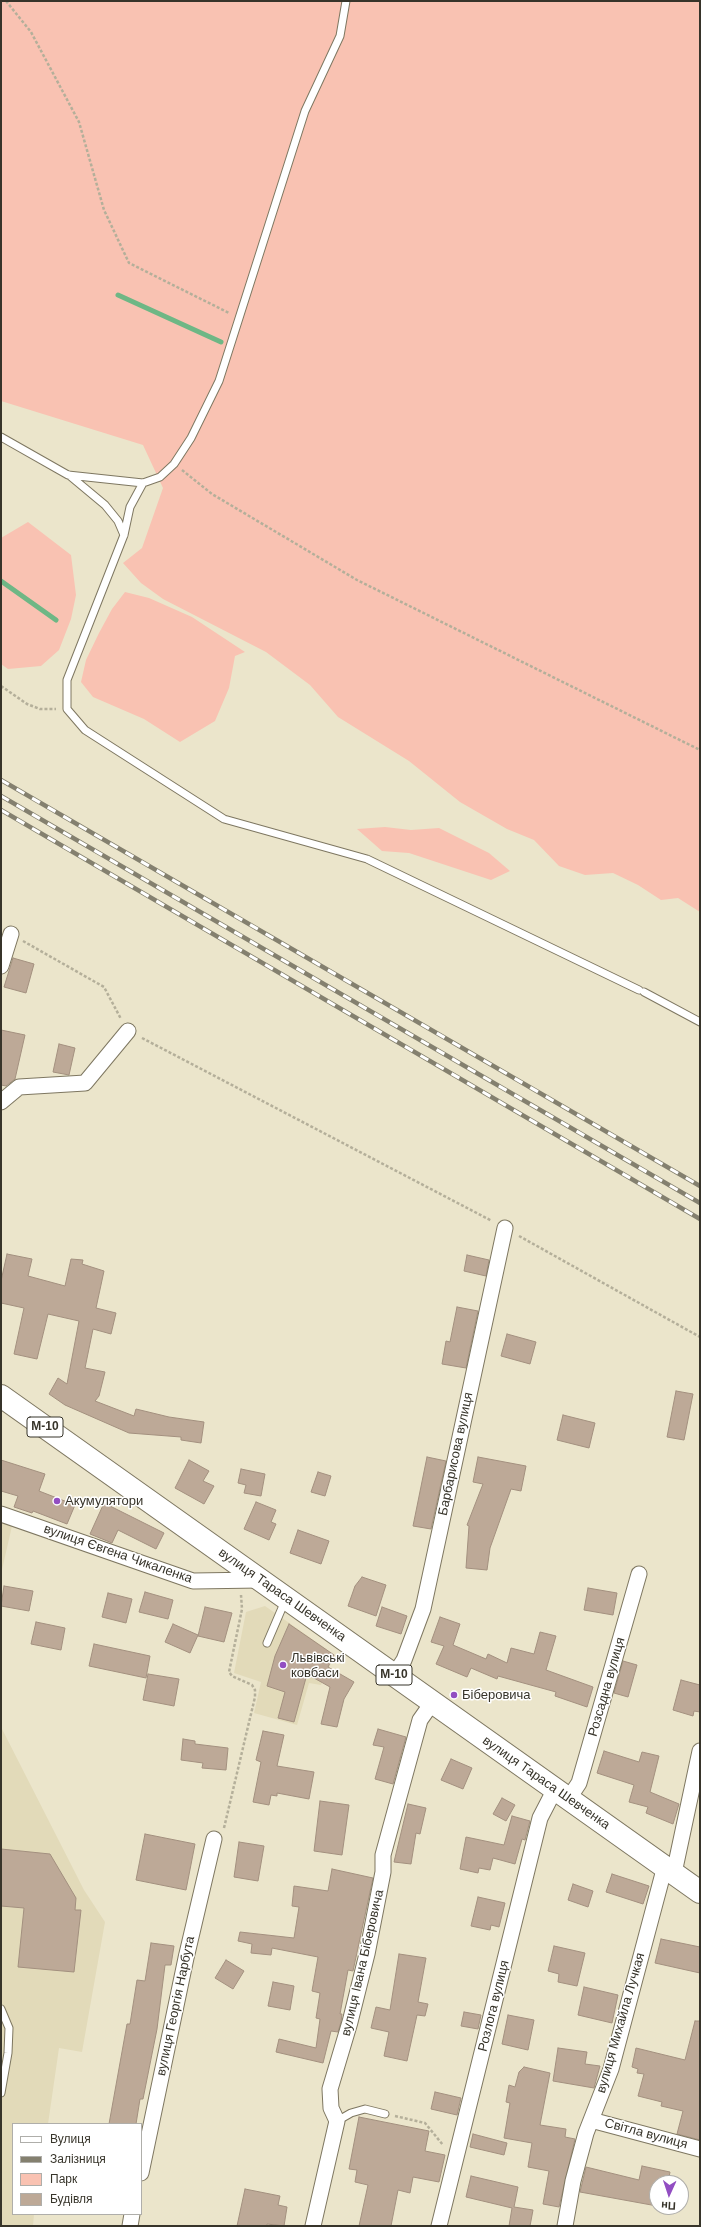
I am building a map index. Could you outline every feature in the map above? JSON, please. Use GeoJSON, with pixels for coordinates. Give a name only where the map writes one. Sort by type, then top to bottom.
{"type":"FeatureCollection","features":[{"type":"Feature","properties":{"kind":"main road","name":"вулиця Тараса Шевченка"},"geometry":{"type":"LineString","coordinates":[[1,1396],[250,1580],[287,1598],[432,1703],[700,1892]]}},
{"type":"Feature","properties":{"kind":"street"},"geometry":{"type":"LineString","coordinates":[[1,966],[11,934]]}},
{"type":"Feature","properties":{"kind":"street"},"geometry":{"type":"LineString","coordinates":[[1,1102],[19,1087],[86,1083],[128,1031]]}},
{"type":"Feature","properties":{"kind":"street","name":"Барбарисова вулиця"},"geometry":{"type":"LineString","coordinates":[[394,1675],[404,1660],[423,1609],[505,1228]]}},
{"type":"Feature","properties":{"kind":"street","name":"вулиця Євгена Чикаленка"},"geometry":{"type":"LineString","coordinates":[[1,1514],[193,1581],[250,1580]]}},
{"type":"Feature","properties":{"kind":"street","name":"Розсадна вулиця"},"geometry":{"type":"LineString","coordinates":[[562,1794],[579,1783],[639,1574]]}},
{"type":"Feature","properties":{"kind":"street","name":"вулиця Івана Біберовича"},"geometry":{"type":"LineString","coordinates":[[337,2121],[331,2108],[330,2089],[350,2022],[367,1954],[383,1872],[383,1855],[420,1720],[432,1703]]}},
{"type":"Feature","properties":{"kind":"street","name":"вулиця Михайла Лучкая"},"geometry":{"type":"LineString","coordinates":[[565,2226],[573,2181],[591,2120],[611,2069],[669,1870],[700,1751]]}},
{"type":"Feature","properties":{"kind":"street","name":"Розлога вулиця"},"geometry":{"type":"LineString","coordinates":[[439,2226],[540,1818],[562,1794]]}},
{"type":"Feature","properties":{"kind":"street","name":"вулиця Георгія Нарбута"},"geometry":{"type":"LineString","coordinates":[[142,2169],[186,1958],[214,1839]]}},
{"type":"Feature","properties":{"kind":"street","name":"Світла вулиця"},"geometry":{"type":"LineString","coordinates":[[591,2120],[700,2149]]}},
{"type":"Feature","properties":{"kind":"street"},"geometry":{"type":"LineString","coordinates":[[313,2226],[337,2121]]}},
{"type":"Feature","properties":{"kind":"street"},"geometry":{"type":"LineString","coordinates":[[130,2226],[132,2215]]}},
{"type":"Feature","properties":{"kind":"lane"},"geometry":{"type":"LineString","coordinates":[[68,475],[143,483],[160,476],[174,464],[191,438],[219,381],[241,318],[305,111],[340,36],[346,1]]}},
{"type":"Feature","properties":{"kind":"lane"},"geometry":{"type":"LineString","coordinates":[[1,436],[68,475],[105,505],[118,521],[124,535]]}},
{"type":"Feature","properties":{"kind":"lane"},"geometry":{"type":"LineString","coordinates":[[143,483],[130,507],[124,535],[67,680],[67,709],[85,730],[224,819],[367,859],[641,991],[700,1022]]}},
{"type":"Feature","properties":{"kind":"lane"},"geometry":{"type":"LineString","coordinates":[[267,1643],[280,1609],[287,1598]]}},
{"type":"Feature","properties":{"kind":"lane"},"geometry":{"type":"LineString","coordinates":[[1,2009],[9,2028],[8,2053],[1,2093]]}},
{"type":"Feature","properties":{"kind":"lane"},"geometry":{"type":"LineString","coordinates":[[337,2121],[351,2113],[365,2110],[385,2114]]}},
{"type":"Feature","properties":{"kind":"path"},"geometry":{"type":"LineString","coordinates":[[6,1],[31,32],[79,122],[104,210],[130,263],[241,318]]}},
{"type":"Feature","properties":{"kind":"path"},"geometry":{"type":"LineString","coordinates":[[174,464],[212,494],[357,580],[700,750]]}},
{"type":"Feature","properties":{"kind":"path"},"geometry":{"type":"LineString","coordinates":[[1,686],[27,704],[40,709],[67,709]]}},
{"type":"Feature","properties":{"kind":"path"},"geometry":{"type":"LineString","coordinates":[[11,934],[104,987],[128,1031],[505,1228],[700,1337]]}},
{"type":"Feature","properties":{"kind":"path"},"geometry":{"type":"LineString","coordinates":[[214,1839],[222,1833],[255,1697],[255,1690],[252,1684],[232,1676],[229,1672],[242,1608],[250,1580]]}},
{"type":"Feature","properties":{"kind":"path"},"geometry":{"type":"LineString","coordinates":[[385,2114],[425,2123],[445,2146],[458,2150]]}},
{"type":"Feature","properties":{"kind":"shaded area"},"geometry":{"type":"Polygon","coordinates":[[[1,1521],[12,1526],[1,1574],[1,1521]]]}},
{"type":"Feature","properties":{"kind":"shaded area","name":"Львівські ковбаси"},"geometry":{"type":"Polygon","coordinates":[[[265,1606],[335,1655],[321,1685],[309,1683],[297,1725],[254,1713],[261,1682],[234,1673],[246,1612],[265,1606]]]}},
{"type":"Feature","properties":{"kind":"shaded area"},"geometry":{"type":"Polygon","coordinates":[[[1,1727],[84,1890],[105,1922],[82,2052],[59,2048],[48,2123],[12,2123],[12,2215],[34,2215],[33,2226],[1,2226],[1,1727]]]}},
{"type":"Feature","properties":{"kind":"green space"},"geometry":{"type":"Polygon","coordinates":[[[1,1],[700,1],[700,912],[678,898],[661,900],[638,885],[613,873],[585,875],[559,866],[534,840],[507,829],[460,802],[409,761],[338,717],[310,685],[266,652],[163,599],[141,583],[123,563],[142,548],[163,488],[143,445],[1,401],[1,1]]]}},
{"type":"Feature","properties":{"kind":"green space"},"geometry":{"type":"Polygon","coordinates":[[[28,522],[71,555],[76,595],[71,619],[59,650],[41,666],[8,669],[1,664],[1,538],[28,522]]]}},
{"type":"Feature","properties":{"kind":"green space"},"geometry":{"type":"Polygon","coordinates":[[[125,592],[149,598],[192,617],[245,652],[235,656],[229,688],[215,721],[180,742],[144,719],[93,697],[81,682],[86,660],[99,633],[112,609],[125,592]]]}},
{"type":"Feature","properties":{"kind":"green space"},"geometry":{"type":"Polygon","coordinates":[[[385,827],[411,830],[439,828],[489,853],[510,871],[491,880],[409,853],[382,851],[357,829],[385,827]]]}},
{"type":"Feature","properties":{"kind":"building"},"geometry":{"type":"Polygon","coordinates":[[[13,958],[34,964],[26,993],[4,987],[13,958]]]}},
{"type":"Feature","properties":{"kind":"building"},"geometry":{"type":"Polygon","coordinates":[[[1,1030],[25,1035],[15,1079],[6,1086],[1,1085],[1,1030]]]}},
{"type":"Feature","properties":{"kind":"building"},"geometry":{"type":"Polygon","coordinates":[[[59,1044],[75,1048],[69,1075],[53,1072],[59,1044]]]}},
{"type":"Feature","properties":{"kind":"building"},"geometry":{"type":"Polygon","coordinates":[[[7,1254],[32,1259],[28,1276],[65,1286],[71,1259],[83,1260],[82,1264],[104,1271],[96,1308],[116,1313],[111,1334],[93,1329],[85,1368],[105,1372],[99,1396],[95,1401],[134,1416],[136,1409],[169,1417],[204,1422],[201,1443],[181,1440],[181,1437],[129,1433],[65,1405],[49,1394],[58,1378],[67,1384],[79,1321],[48,1314],[37,1359],[14,1354],[24,1308],[1,1303],[1,1281],[7,1254]]]}},
{"type":"Feature","properties":{"kind":"building"},"geometry":{"type":"Polygon","coordinates":[[[467,1255],[489,1260],[486,1276],[464,1271],[467,1255]]]}},
{"type":"Feature","properties":{"kind":"building"},"geometry":{"type":"Polygon","coordinates":[[[457,1307],[478,1311],[466,1368],[442,1364],[446,1341],[450,1342],[457,1307]]]}},
{"type":"Feature","properties":{"kind":"building"},"geometry":{"type":"Polygon","coordinates":[[[507,1334],[536,1342],[530,1364],[501,1356],[507,1334]]]}},
{"type":"Feature","properties":{"kind":"building"},"geometry":{"type":"Polygon","coordinates":[[[676,1391],[693,1394],[684,1440],[667,1437],[676,1391]]]}},
{"type":"Feature","properties":{"kind":"building"},"geometry":{"type":"Polygon","coordinates":[[[563,1415],[595,1423],[589,1448],[557,1440],[563,1415]]]}},
{"type":"Feature","properties":{"kind":"building"},"geometry":{"type":"Polygon","coordinates":[[[427,1457],[446,1461],[431,1529],[413,1526],[427,1457]]]}},
{"type":"Feature","properties":{"kind":"building"},"geometry":{"type":"Polygon","coordinates":[[[478,1457],[526,1466],[521,1491],[511,1489],[490,1548],[487,1570],[466,1568],[469,1526],[467,1525],[483,1484],[473,1482],[478,1457]]]}},
{"type":"Feature","properties":{"kind":"building"},"geometry":{"type":"Polygon","coordinates":[[[1,1460],[45,1474],[39,1491],[75,1505],[67,1524],[33,1511],[32,1513],[14,1507],[18,1496],[1,1491],[1,1460]]]}},
{"type":"Feature","properties":{"kind":"building"},"geometry":{"type":"Polygon","coordinates":[[[189,1460],[209,1471],[203,1481],[214,1486],[204,1504],[175,1488],[189,1460]]]}},
{"type":"Feature","properties":{"kind":"building"},"geometry":{"type":"Polygon","coordinates":[[[241,1469],[265,1474],[261,1496],[244,1493],[246,1485],[238,1483],[241,1469]]]}},
{"type":"Feature","properties":{"kind":"building"},"geometry":{"type":"Polygon","coordinates":[[[318,1472],[331,1476],[325,1496],[311,1492],[318,1472]]]}},
{"type":"Feature","properties":{"kind":"building"},"geometry":{"type":"Polygon","coordinates":[[[256,1502],[276,1510],[271,1522],[276,1524],[269,1540],[244,1529],[256,1502]]]}},
{"type":"Feature","properties":{"kind":"building"},"geometry":{"type":"Polygon","coordinates":[[[104,1503],[164,1533],[156,1549],[118,1530],[112,1543],[90,1534],[104,1503]]]}},
{"type":"Feature","properties":{"kind":"building"},"geometry":{"type":"Polygon","coordinates":[[[298,1530],[329,1541],[321,1564],[290,1553],[298,1530]]]}},
{"type":"Feature","properties":{"kind":"building"},"geometry":{"type":"Polygon","coordinates":[[[362,1577],[386,1585],[376,1616],[348,1606],[355,1586],[362,1577]]]}},
{"type":"Feature","properties":{"kind":"building"},"geometry":{"type":"Polygon","coordinates":[[[4,1586],[33,1591],[29,1611],[1,1606],[4,1586]]]}},
{"type":"Feature","properties":{"kind":"building"},"geometry":{"type":"Polygon","coordinates":[[[588,1588],[617,1593],[613,1615],[584,1610],[588,1588]]]}},
{"type":"Feature","properties":{"kind":"building"},"geometry":{"type":"Polygon","coordinates":[[[145,1592],[173,1600],[168,1619],[139,1612],[145,1592]]]}},
{"type":"Feature","properties":{"kind":"building"},"geometry":{"type":"Polygon","coordinates":[[[108,1593],[132,1599],[126,1623],[102,1617],[108,1593]]]}},
{"type":"Feature","properties":{"kind":"building"},"geometry":{"type":"Polygon","coordinates":[[[205,1607],[232,1613],[224,1642],[198,1636],[205,1607]]]}},
{"type":"Feature","properties":{"kind":"building"},"geometry":{"type":"Polygon","coordinates":[[[382,1607],[407,1616],[401,1634],[376,1626],[382,1607]]]}},
{"type":"Feature","properties":{"kind":"building"},"geometry":{"type":"Polygon","coordinates":[[[440,1617],[460,1624],[453,1645],[486,1659],[488,1654],[507,1663],[511,1648],[534,1654],[540,1632],[556,1636],[546,1670],[593,1687],[587,1707],[555,1696],[556,1692],[498,1676],[497,1679],[471,1668],[467,1677],[436,1664],[444,1646],[431,1642],[440,1617]]]}},
{"type":"Feature","properties":{"kind":"building"},"geometry":{"type":"Polygon","coordinates":[[[36,1622],[65,1628],[61,1650],[31,1644],[36,1622]]]}},
{"type":"Feature","properties":{"kind":"building"},"geometry":{"type":"Polygon","coordinates":[[[173,1624],[198,1635],[190,1653],[165,1642],[173,1624]]]}},
{"type":"Feature","properties":{"kind":"building"},"geometry":{"type":"Polygon","coordinates":[[[289,1624],[334,1655],[328,1667],[354,1682],[344,1699],[337,1727],[321,1724],[330,1687],[307,1674],[294,1722],[278,1718],[285,1692],[267,1686],[275,1656],[289,1624]]]}},
{"type":"Feature","properties":{"kind":"building"},"geometry":{"type":"Polygon","coordinates":[[[94,1644],[150,1656],[146,1678],[89,1666],[94,1644]]]}},
{"type":"Feature","properties":{"kind":"building"},"geometry":{"type":"Polygon","coordinates":[[[623,1661],[637,1665],[628,1697],[614,1693],[623,1661]]]}},
{"type":"Feature","properties":{"kind":"building"},"geometry":{"type":"Polygon","coordinates":[[[148,1674],[179,1679],[174,1706],[143,1700],[148,1674]]]}},
{"type":"Feature","properties":{"kind":"building"},"geometry":{"type":"Polygon","coordinates":[[[681,1680],[700,1685],[700,1712],[694,1711],[693,1716],[673,1710],[681,1680]]]}},
{"type":"Feature","properties":{"kind":"building"},"geometry":{"type":"Polygon","coordinates":[[[378,1729],[406,1737],[393,1784],[375,1779],[384,1747],[373,1745],[378,1729]]]}},
{"type":"Feature","properties":{"kind":"building"},"geometry":{"type":"Polygon","coordinates":[[[263,1731],[284,1735],[277,1766],[314,1772],[309,1799],[277,1793],[277,1796],[271,1795],[269,1805],[253,1802],[261,1762],[256,1760],[263,1731]]]}},
{"type":"Feature","properties":{"kind":"building"},"geometry":{"type":"Polygon","coordinates":[[[183,1739],[195,1741],[195,1744],[228,1748],[226,1770],[202,1768],[203,1763],[181,1760],[183,1739]]]}},
{"type":"Feature","properties":{"kind":"building"},"geometry":{"type":"Polygon","coordinates":[[[604,1751],[639,1762],[642,1752],[659,1756],[650,1792],[679,1804],[673,1824],[646,1813],[648,1807],[629,1802],[634,1785],[597,1773],[604,1751]]]}},
{"type":"Feature","properties":{"kind":"building"},"geometry":{"type":"Polygon","coordinates":[[[451,1759],[472,1768],[463,1789],[441,1780],[451,1759]]]}},
{"type":"Feature","properties":{"kind":"building"},"geometry":{"type":"Polygon","coordinates":[[[502,1798],[515,1805],[506,1821],[493,1814],[502,1798]]]}},
{"type":"Feature","properties":{"kind":"building"},"geometry":{"type":"Polygon","coordinates":[[[320,1801],[349,1805],[342,1855],[314,1851],[320,1801]]]}},
{"type":"Feature","properties":{"kind":"building"},"geometry":{"type":"Polygon","coordinates":[[[408,1804],[426,1808],[420,1834],[416,1833],[411,1864],[394,1862],[408,1804]]]}},
{"type":"Feature","properties":{"kind":"building"},"geometry":{"type":"Polygon","coordinates":[[[512,1816],[530,1821],[525,1840],[522,1839],[515,1864],[493,1858],[490,1870],[479,1868],[478,1873],[460,1869],[466,1837],[504,1845],[512,1816]]]}},
{"type":"Feature","properties":{"kind":"building"},"geometry":{"type":"Polygon","coordinates":[[[145,1834],[195,1844],[186,1890],[136,1880],[145,1834]]]}},
{"type":"Feature","properties":{"kind":"building"},"geometry":{"type":"Polygon","coordinates":[[[239,1842],[264,1846],[258,1881],[234,1877],[239,1842]]]}},
{"type":"Feature","properties":{"kind":"building"},"geometry":{"type":"Polygon","coordinates":[[[1,1849],[50,1854],[76,1898],[75,1910],[81,1910],[74,1972],[18,1967],[24,1908],[1,1906],[1,1849]]]}},
{"type":"Feature","properties":{"kind":"building"},"geometry":{"type":"Polygon","coordinates":[[[332,1869],[373,1878],[353,1971],[348,1970],[340,2014],[342,2014],[341,2022],[338,2032],[331,2031],[323,2063],[276,2052],[279,2039],[316,2048],[320,2019],[316,2018],[320,1993],[312,1991],[318,1957],[272,1948],[271,1955],[251,1953],[252,1944],[238,1941],[240,1932],[294,1938],[299,1907],[292,1906],[294,1886],[328,1891],[332,1869]]]}},
{"type":"Feature","properties":{"kind":"building"},"geometry":{"type":"Polygon","coordinates":[[[612,1874],[649,1886],[643,1904],[606,1892],[612,1874]]]}},
{"type":"Feature","properties":{"kind":"building"},"geometry":{"type":"Polygon","coordinates":[[[573,1884],[593,1891],[588,1907],[568,1900],[573,1884]]]}},
{"type":"Feature","properties":{"kind":"building"},"geometry":{"type":"Polygon","coordinates":[[[478,1897],[505,1903],[499,1927],[491,1925],[490,1930],[471,1926],[478,1897]]]}},
{"type":"Feature","properties":{"kind":"building"},"geometry":{"type":"Polygon","coordinates":[[[661,1939],[700,1947],[700,1973],[655,1963],[661,1939]]]}},
{"type":"Feature","properties":{"kind":"building"},"geometry":{"type":"Polygon","coordinates":[[[151,1943],[174,1946],[171,1965],[165,1965],[157,2029],[143,2099],[140,2099],[136,2123],[109,2123],[127,2024],[130,2024],[137,1980],[145,1981],[151,1943]]]}},
{"type":"Feature","properties":{"kind":"building"},"geometry":{"type":"Polygon","coordinates":[[[554,1946],[585,1953],[577,1986],[558,1982],[559,1974],[548,1971],[554,1946]]]}},
{"type":"Feature","properties":{"kind":"building"},"geometry":{"type":"Polygon","coordinates":[[[399,1954],[426,1958],[418,2002],[428,2004],[425,2016],[417,2015],[407,2061],[384,2056],[389,2032],[371,2028],[376,2007],[390,2010],[399,1954]]]}},
{"type":"Feature","properties":{"kind":"building"},"geometry":{"type":"Polygon","coordinates":[[[226,1960],[244,1971],[233,1989],[215,1978],[226,1960]]]}},
{"type":"Feature","properties":{"kind":"building"},"geometry":{"type":"Polygon","coordinates":[[[273,1982],[294,1986],[290,2010],[268,2006],[273,1982]]]}},
{"type":"Feature","properties":{"kind":"building"},"geometry":{"type":"Polygon","coordinates":[[[584,1987],[618,1995],[612,2023],[578,2015],[584,1987]]]}},
{"type":"Feature","properties":{"kind":"building"},"geometry":{"type":"Polygon","coordinates":[[[464,2012],[481,2015],[478,2029],[461,2026],[464,2012]]]}},
{"type":"Feature","properties":{"kind":"building"},"geometry":{"type":"Polygon","coordinates":[[[508,2015],[534,2020],[528,2050],[502,2044],[508,2015]]]}},
{"type":"Feature","properties":{"kind":"building"},"geometry":{"type":"Polygon","coordinates":[[[695,2021],[700,2021],[700,2140],[677,2134],[683,2111],[661,2106],[662,2102],[638,2096],[644,2074],[637,2073],[638,2069],[632,2067],[636,2048],[685,2060],[695,2021]]]}},
{"type":"Feature","properties":{"kind":"building"},"geometry":{"type":"Polygon","coordinates":[[[558,2048],[587,2052],[585,2064],[600,2066],[594,2088],[553,2081],[558,2048]]]}},
{"type":"Feature","properties":{"kind":"building"},"geometry":{"type":"Polygon","coordinates":[[[524,2067],[550,2073],[540,2125],[566,2129],[565,2137],[575,2139],[559,2207],[543,2204],[549,2171],[528,2167],[532,2143],[504,2138],[510,2103],[506,2102],[509,2085],[515,2087],[519,2072],[524,2067]]]}},
{"type":"Feature","properties":{"kind":"building"},"geometry":{"type":"Polygon","coordinates":[[[435,2092],[461,2098],[457,2115],[431,2109],[435,2092]]]}},
{"type":"Feature","properties":{"kind":"building"},"geometry":{"type":"Polygon","coordinates":[[[359,2117],[429,2131],[425,2151],[445,2155],[439,2182],[413,2177],[410,2193],[398,2190],[391,2226],[359,2226],[368,2185],[355,2182],[357,2170],[349,2169],[359,2117]]]}},
{"type":"Feature","properties":{"kind":"building"},"geometry":{"type":"Polygon","coordinates":[[[473,2134],[507,2143],[504,2155],[470,2147],[473,2134]]]}},
{"type":"Feature","properties":{"kind":"building"},"geometry":{"type":"Polygon","coordinates":[[[642,2166],[670,2172],[669,2175],[649,2175],[649,2205],[580,2192],[586,2167],[639,2180],[642,2166]]]}},
{"type":"Feature","properties":{"kind":"building"},"geometry":{"type":"Polygon","coordinates":[[[471,2176],[518,2187],[514,2207],[533,2210],[530,2226],[509,2226],[512,2208],[466,2197],[471,2176]]]}},
{"type":"Feature","properties":{"kind":"building"},"geometry":{"type":"Polygon","coordinates":[[[245,2189],[280,2196],[278,2205],[287,2207],[284,2226],[267,2224],[267,2226],[237,2226],[245,2189]]]}},
{"type":"Feature","properties":{"kind":"waterway"},"geometry":{"type":"LineString","coordinates":[[118,295],[221,342]]}},
{"type":"Feature","properties":{"kind":"waterway"},"geometry":{"type":"LineString","coordinates":[[1,581],[56,620]]}},
{"type":"Feature","properties":{"kind":"railway"},"geometry":{"type":"LineString","coordinates":[[1,780],[700,1186]]}},
{"type":"Feature","properties":{"kind":"railway"},"geometry":{"type":"LineString","coordinates":[[1,796],[700,1203]]}},
{"type":"Feature","properties":{"kind":"railway"},"geometry":{"type":"LineString","coordinates":[[1,810],[700,1219]]}},
{"type":"Feature","properties":{"kind":"place","name":"Акумулятори"},"geometry":{"type":"Point","coordinates":[57,1501]}},
{"type":"Feature","properties":{"kind":"place","name":"Львівські ковбаси"},"geometry":{"type":"Point","coordinates":[283,1665]}},
{"type":"Feature","properties":{"kind":"place","name":"Біберовича"},"geometry":{"type":"Point","coordinates":[454,1695]}}]}
